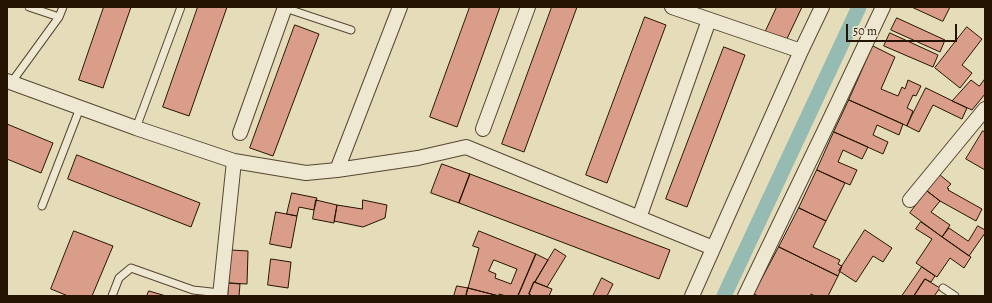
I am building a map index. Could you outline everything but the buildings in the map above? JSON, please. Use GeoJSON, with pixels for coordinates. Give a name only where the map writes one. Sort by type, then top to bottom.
{"type":"FeatureCollection","features":[{"type":"Feature","properties":{"kind":"street"},"geometry":{"type":"LineString","coordinates":[[337,170],[400,7]]}},
{"type":"Feature","properties":{"kind":"street"},"geometry":{"type":"LineString","coordinates":[[482,129],[528,7]]}},
{"type":"Feature","properties":{"kind":"street"},"geometry":{"type":"LineString","coordinates":[[672,7],[801,51]]}},
{"type":"Feature","properties":{"kind":"street"},"geometry":{"type":"LineString","coordinates":[[692,296],[822,7]]}},
{"type":"Feature","properties":{"kind":"street"},"geometry":{"type":"LineString","coordinates":[[745,296],[882,7]]}},
{"type":"Feature","properties":{"kind":"street"},"geometry":{"type":"LineString","coordinates":[[240,133],[285,8]]}},
{"type":"Feature","properties":{"kind":"street"},"geometry":{"type":"LineString","coordinates":[[639,218],[709,20]]}},
{"type":"Feature","properties":{"kind":"street"},"geometry":{"type":"LineString","coordinates":[[9,82],[136,128],[234,160],[306,173],[418,158],[466,147],[713,248]]}},
{"type":"Feature","properties":{"kind":"street"},"geometry":{"type":"LineString","coordinates":[[910,200],[985,109]]}},
{"type":"Feature","properties":{"kind":"street"},"geometry":{"type":"LineString","coordinates":[[220,294],[234,160]]}},
{"type":"Feature","properties":{"kind":"lane"},"geometry":{"type":"LineString","coordinates":[[29,7],[59,17]]}},
{"type":"Feature","properties":{"kind":"lane"},"geometry":{"type":"LineString","coordinates":[[9,82],[59,17],[63,7]]}},
{"type":"Feature","properties":{"kind":"lane"},"geometry":{"type":"LineString","coordinates":[[136,128],[181,7]]}},
{"type":"Feature","properties":{"kind":"lane"},"geometry":{"type":"LineString","coordinates":[[285,8],[351,30]]}},
{"type":"Feature","properties":{"kind":"lane"},"geometry":{"type":"LineString","coordinates":[[42,206],[80,108]]}},
{"type":"Feature","properties":{"kind":"lane"},"geometry":{"type":"LineString","coordinates":[[112,296],[120,278],[131,268],[193,290],[220,294]]}},
{"type":"Feature","properties":{"kind":"lane"},"geometry":{"type":"LineString","coordinates":[[943,288],[954,296]]}},
{"type":"Feature","properties":{"kind":"waterway"},"geometry":{"type":"LineString","coordinates":[[724,296],[859,7]]}}]}
